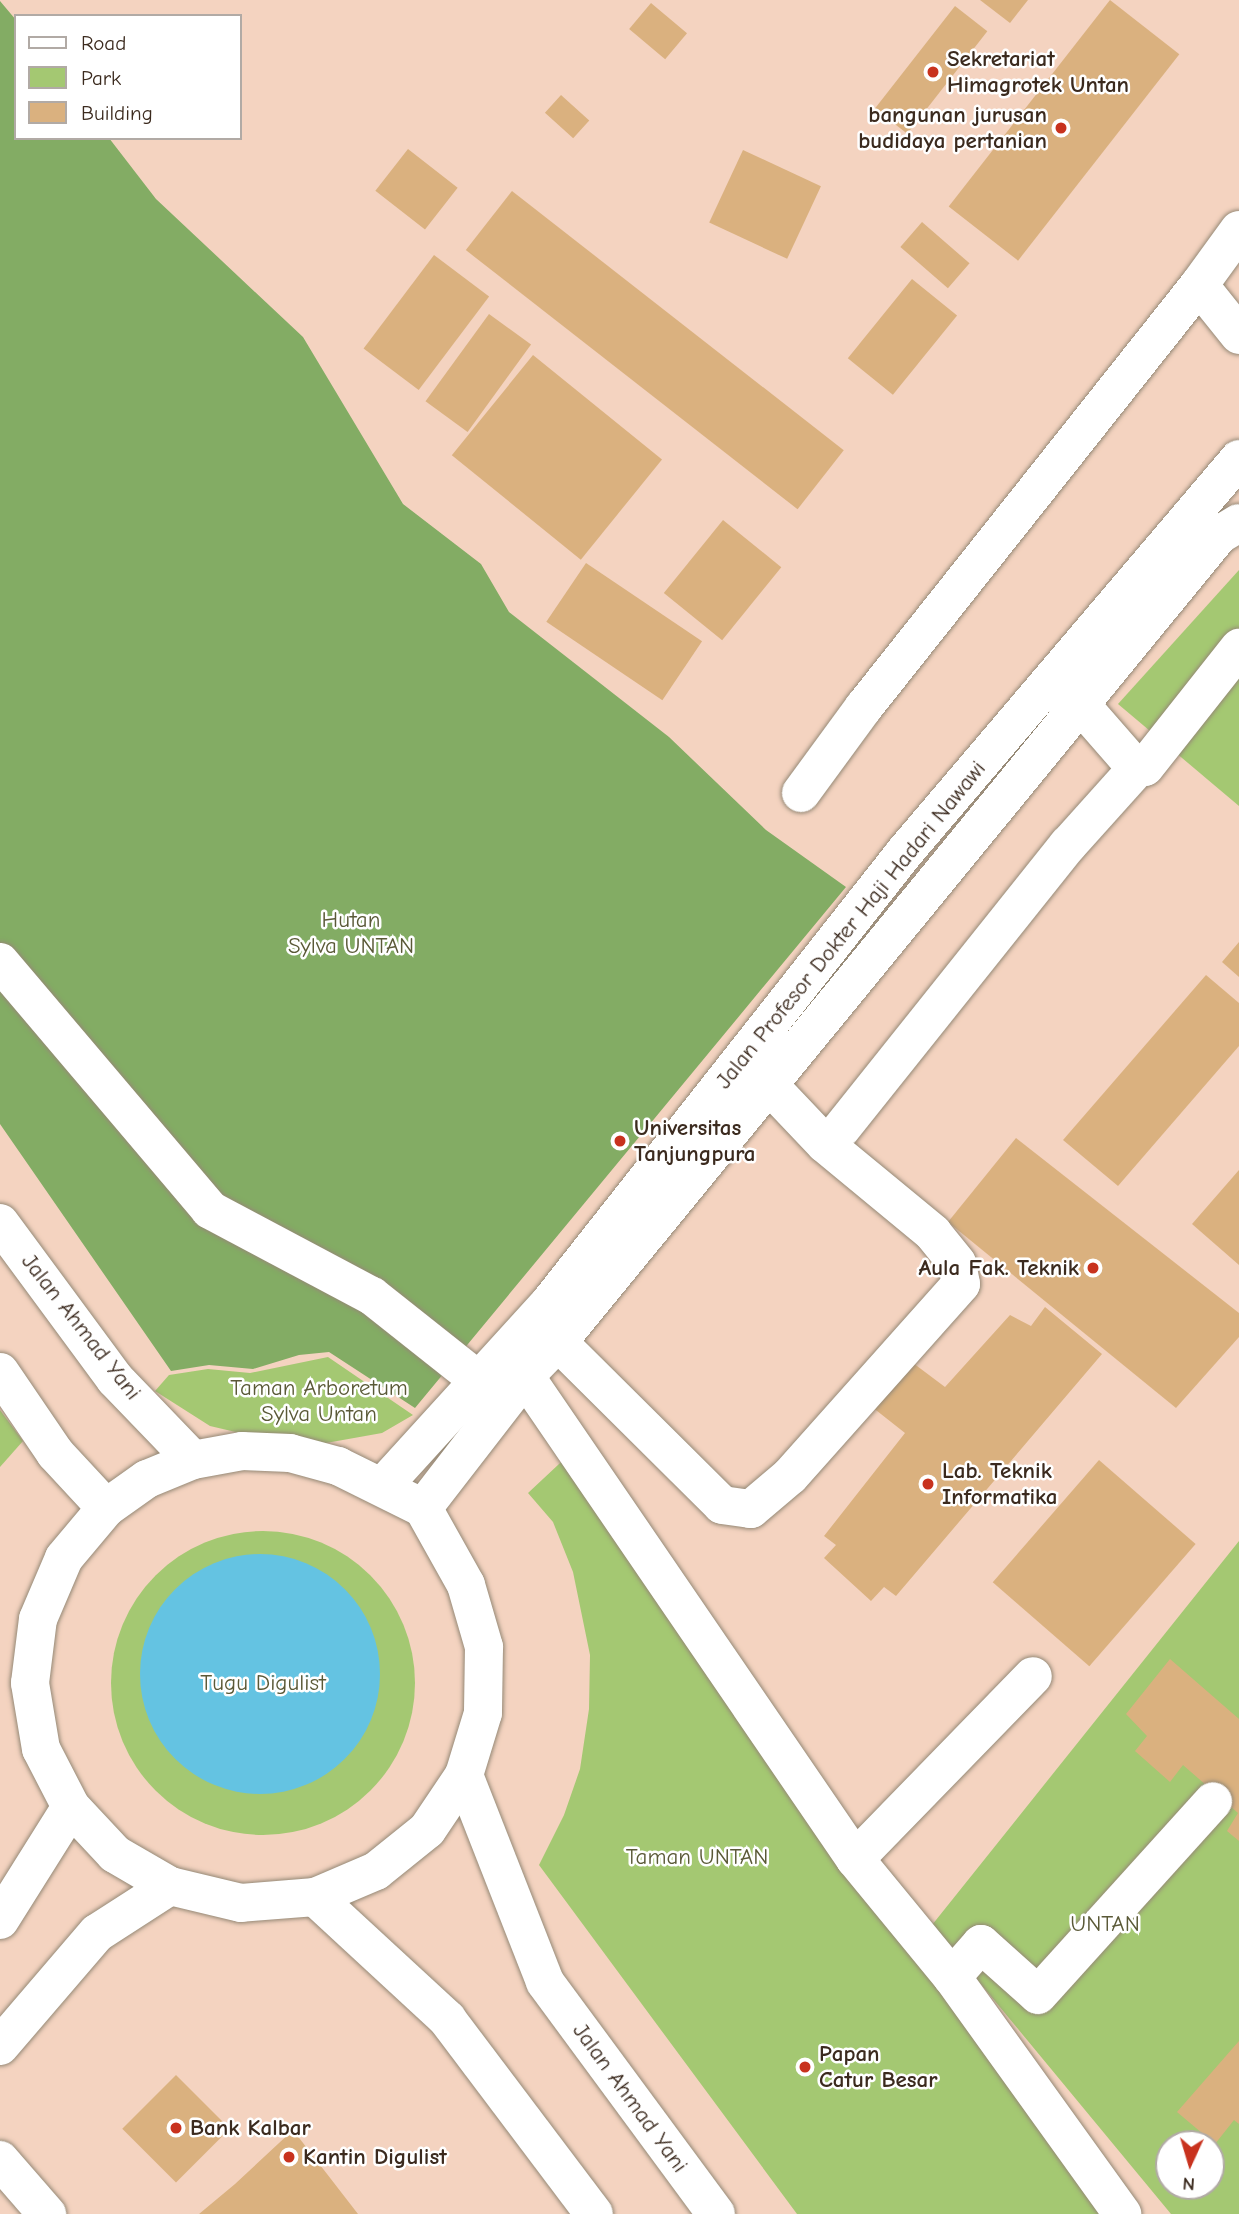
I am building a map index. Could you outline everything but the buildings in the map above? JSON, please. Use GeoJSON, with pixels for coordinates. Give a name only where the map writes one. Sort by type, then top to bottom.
{"type":"FeatureCollection","features":[{"type":"Feature","properties":{"kind":"main road"},"geometry":{"type":"LineString","coordinates":[[801,793],[864,707],[1199,285],[1239,230]]}},
{"type":"Feature","properties":{"kind":"main road"},"geometry":{"type":"LineString","coordinates":[[1199,285],[1239,335]]}},
{"type":"Feature","properties":{"kind":"main road","name":"Jalan Profesor Dokter Haji Hadari Nawawi"},"geometry":{"type":"LineString","coordinates":[[423,1508],[499,1373],[551,1301],[904,853],[1046,690],[1239,459]]}},
{"type":"Feature","properties":{"kind":"main road","name":"Jalan Profesor Dokter Haji Hadari Nawawi"},"geometry":{"type":"LineString","coordinates":[[382,1487],[499,1373],[558,1342],[1219,535],[1239,523]]}},
{"type":"Feature","properties":{"kind":"main road"},"geometry":{"type":"LineString","coordinates":[[1046,690],[1081,705],[1139,766],[1145,767],[1239,648]]}},
{"type":"Feature","properties":{"kind":"main road"},"geometry":{"type":"LineString","coordinates":[[841,1129],[1068,845],[1139,766]]}},
{"type":"Feature","properties":{"kind":"main road"},"geometry":{"type":"LineString","coordinates":[[0,962],[209,1210],[372,1296],[499,1373],[855,1859],[952,1977],[1122,2214]]}},
{"type":"Feature","properties":{"kind":"main road"},"geometry":{"type":"LineString","coordinates":[[558,1342],[722,1505],[751,1509],[790,1476],[961,1284],[957,1263],[933,1233],[825,1144],[769,1086],[730,1072]]}},
{"type":"Feature","properties":{"kind":"main road","name":"Jalan Ahmad Yani"},"geometry":{"type":"LineString","coordinates":[[0,1223],[115,1379],[193,1460]]}},
{"type":"Feature","properties":{"kind":"main road"},"geometry":{"type":"LineString","coordinates":[[0,1372],[55,1453],[106,1508]]}},
{"type":"Feature","properties":{"kind":"main road"},"geometry":{"type":"LineString","coordinates":[[242,1451],[290,1454],[338,1465],[423,1508],[466,1585],[484,1647],[483,1713],[464,1775],[427,1830],[376,1871],[315,1897],[241,1903],[170,1886],[115,1854],[71,1808],[41,1749],[30,1684],[38,1619],[64,1558],[106,1508],[147,1479],[193,1460],[242,1451]]}},
{"type":"Feature","properties":{"kind":"main road"},"geometry":{"type":"LineString","coordinates":[[855,1859],[1033,1676]]}},
{"type":"Feature","properties":{"kind":"main road","name":"Jalan Ahmad Yani"},"geometry":{"type":"LineString","coordinates":[[464,1775],[545,1982],[716,2214]]}},
{"type":"Feature","properties":{"kind":"main road"},"geometry":{"type":"LineString","coordinates":[[952,1977],[981,1944],[1038,1995],[1213,1801]]}},
{"type":"Feature","properties":{"kind":"main road"},"geometry":{"type":"LineString","coordinates":[[0,1920],[71,1808]]}},
{"type":"Feature","properties":{"kind":"main road"},"geometry":{"type":"LineString","coordinates":[[0,2046],[97,1933],[170,1886]]}},
{"type":"Feature","properties":{"kind":"main road"},"geometry":{"type":"LineString","coordinates":[[315,1897],[447,2019],[594,2214]]}},
{"type":"Feature","properties":{"kind":"main road"},"geometry":{"type":"LineString","coordinates":[[0,2160],[47,2214]]}},
{"type":"Feature","properties":{"kind":"shaded area","name":"Universitas Tanjungpura"},"geometry":{"type":"Polygon","coordinates":[[[0,0],[1239,0],[1239,2214],[0,2214],[0,0]]]}},
{"type":"Feature","properties":{"kind":"green space","name":"Hutan Sylva UNTAN"},"geometry":{"type":"Polygon","coordinates":[[[0,1],[14,18],[14,140],[111,140],[156,199],[303,337],[403,504],[481,564],[509,612],[669,737],[766,830],[846,887],[415,1408],[329,1352],[299,1355],[253,1369],[209,1365],[171,1371],[0,1124],[0,1]]]}},
{"type":"Feature","properties":{"kind":"green space"},"geometry":{"type":"Polygon","coordinates":[[[1239,570],[1239,806],[1118,704],[1239,570]]]}},
{"type":"Feature","properties":{"kind":"green space","name":"Taman Arboretum Sylva Untan"},"geometry":{"type":"Polygon","coordinates":[[[328,1357],[413,1415],[382,1433],[326,1443],[265,1439],[210,1426],[155,1391],[169,1375],[208,1369],[250,1373],[328,1357]]]}},
{"type":"Feature","properties":{"kind":"green space"},"geometry":{"type":"Polygon","coordinates":[[[0,1410],[23,1441],[0,1467],[0,1410]]]}},
{"type":"Feature","properties":{"kind":"green space","name":"Taman UNTAN"},"geometry":{"type":"Polygon","coordinates":[[[574,1450],[1109,2214],[797,2214],[539,1865],[564,1815],[580,1769],[589,1709],[590,1655],[573,1572],[553,1522],[528,1493],[574,1450]]]}},
{"type":"Feature","properties":{"kind":"green space","name":"Tugu Digulist"},"geometry":{"type":"Polygon","coordinates":[[[263,1531],[293,1534],[321,1543],[347,1557],[370,1576],[389,1599],[403,1625],[412,1653],[415,1683],[412,1713],[403,1741],[389,1767],[370,1790],[347,1809],[321,1823],[293,1832],[263,1835],[233,1832],[205,1823],[179,1809],[156,1790],[137,1767],[123,1741],[114,1713],[111,1683],[114,1653],[123,1625],[137,1599],[156,1576],[179,1557],[205,1543],[233,1534],[263,1531]]]}},
{"type":"Feature","properties":{"kind":"green space","name":"UNTAN"},"geometry":{"type":"Polygon","coordinates":[[[1239,1541],[1239,2214],[1171,2214],[1159,2200],[1225,2200],[1225,2130],[1155,2130],[1155,2195],[932,1925],[1239,1541]]]}},
{"type":"Feature","properties":{"kind":"water","name":"Tugu Digulist"},"geometry":{"type":"Polygon","coordinates":[[[260,1554],[306,1563],[327,1574],[345,1589],[360,1607],[371,1628],[380,1674],[371,1720],[360,1741],[345,1759],[327,1774],[306,1785],[260,1794],[214,1785],[193,1774],[175,1759],[160,1741],[149,1720],[140,1674],[149,1628],[160,1607],[175,1589],[193,1574],[214,1563],[260,1554]]]}},
{"type":"Feature","properties":{"kind":"place","name":"Sekretariat Himagrotek Untan"},"geometry":{"type":"Point","coordinates":[933,72]}},
{"type":"Feature","properties":{"kind":"place","name":"bangunan jurusan budidaya pertanian"},"geometry":{"type":"Point","coordinates":[1061,128]}},
{"type":"Feature","properties":{"kind":"place","name":"Universitas Tanjungpura"},"geometry":{"type":"Point","coordinates":[620,1141]}},
{"type":"Feature","properties":{"kind":"place","name":"Aula Fak. Teknik"},"geometry":{"type":"Point","coordinates":[1093,1268]}},
{"type":"Feature","properties":{"kind":"place","name":"Lab. Teknik Informatika"},"geometry":{"type":"Point","coordinates":[928,1484]}},
{"type":"Feature","properties":{"kind":"place","name":"Papan Catur Besar"},"geometry":{"type":"Point","coordinates":[805,2067]}},
{"type":"Feature","properties":{"kind":"place","name":"Bank Kalbar"},"geometry":{"type":"Point","coordinates":[176,2128]}},
{"type":"Feature","properties":{"kind":"place","name":"Kantin Digulist"},"geometry":{"type":"Point","coordinates":[289,2157]}}]}
